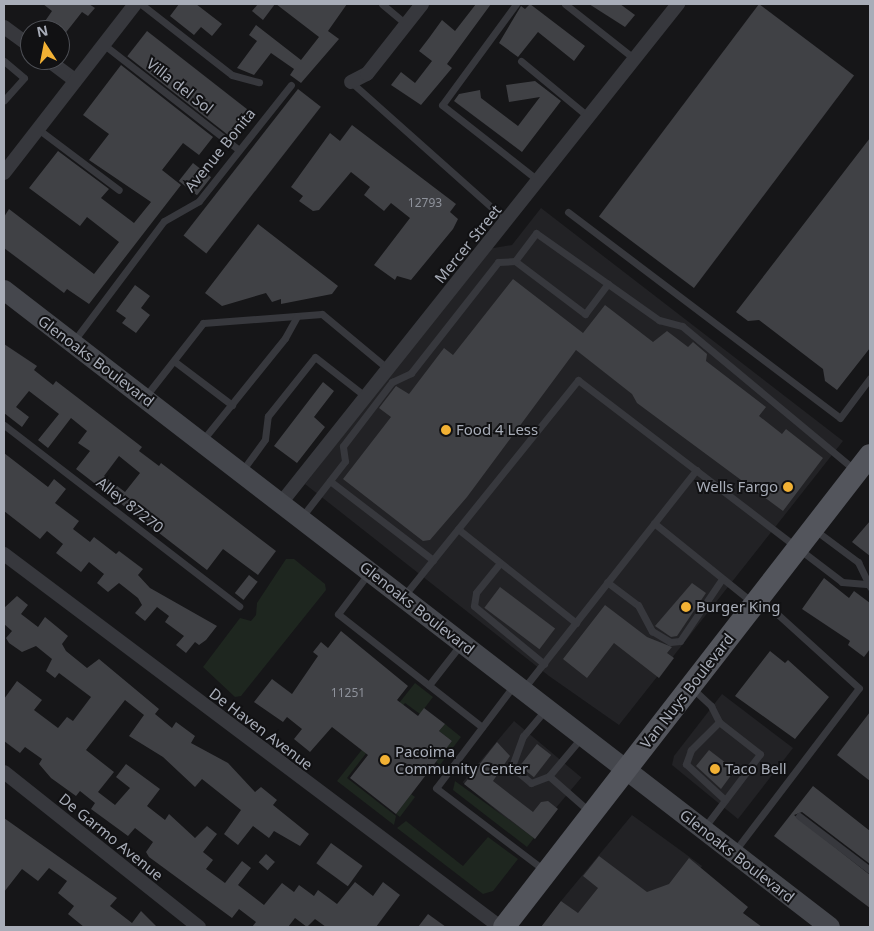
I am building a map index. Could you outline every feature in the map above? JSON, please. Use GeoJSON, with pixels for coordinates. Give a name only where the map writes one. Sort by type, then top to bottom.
{"type":"FeatureCollection","features":[{"type":"Feature","properties":{"kind":"main road","name":"Glenoaks Boulevard"},"geometry":{"type":"LineString","coordinates":[[4,290],[830,927]]}},
{"type":"Feature","properties":{"kind":"main road","name":"Van Nuys Boulevard"},"geometry":{"type":"LineString","coordinates":[[502,927],[548,874],[864,463]]}},
{"type":"Feature","properties":{"kind":"street"},"geometry":{"type":"LineString","coordinates":[[4,173],[134,4]]}},
{"type":"Feature","properties":{"kind":"street"},"geometry":{"type":"LineString","coordinates":[[351,82],[367,74],[422,4]]}},
{"type":"Feature","properties":{"kind":"street","name":"Mercer Street"},"geometry":{"type":"LineString","coordinates":[[281,503],[636,61],[678,4]]}},
{"type":"Feature","properties":{"kind":"street"},"geometry":{"type":"LineString","coordinates":[[4,27],[20,39]]}},
{"type":"Feature","properties":{"kind":"street"},"geometry":{"type":"LineString","coordinates":[[62,70],[75,80]]}},
{"type":"Feature","properties":{"kind":"street","name":"De Haven Avenue"},"geometry":{"type":"LineString","coordinates":[[4,554],[502,927]]}},
{"type":"Feature","properties":{"kind":"street","name":"De Garmo Avenue"},"geometry":{"type":"LineString","coordinates":[[4,772],[199,927]]}},
{"type":"Feature","properties":{"kind":"lane"},"geometry":{"type":"LineString","coordinates":[[140,4],[232,75],[259,82]]}},
{"type":"Feature","properties":{"kind":"lane"},"geometry":{"type":"LineString","coordinates":[[382,4],[406,24]]}},
{"type":"Feature","properties":{"kind":"lane"},"geometry":{"type":"LineString","coordinates":[[516,4],[442,105],[539,181]]}},
{"type":"Feature","properties":{"kind":"lane"},"geometry":{"type":"LineString","coordinates":[[566,4],[636,61]]}},
{"type":"Feature","properties":{"kind":"lane","name":"Villa del Sol"},"geometry":{"type":"LineString","coordinates":[[104,44],[239,150]]}},
{"type":"Feature","properties":{"kind":"lane"},"geometry":{"type":"LineString","coordinates":[[4,61],[24,78],[4,100]]}},
{"type":"Feature","properties":{"kind":"lane"},"geometry":{"type":"LineString","coordinates":[[521,61],[590,118]]}},
{"type":"Feature","properties":{"kind":"lane"},"geometry":{"type":"LineString","coordinates":[[351,82],[507,221]]}},
{"type":"Feature","properties":{"kind":"lane","name":"Avenue Bonita"},"geometry":{"type":"LineString","coordinates":[[73,342],[164,221],[199,201],[291,85]]}},
{"type":"Feature","properties":{"kind":"lane"},"geometry":{"type":"LineString","coordinates":[[38,129],[119,190]]}},
{"type":"Feature","properties":{"kind":"lane"},"geometry":{"type":"LineString","coordinates":[[568,212],[840,418],[870,378]]}},
{"type":"Feature","properties":{"kind":"lane"},"geometry":{"type":"LineString","coordinates":[[515,261],[536,233],[659,320],[682,326],[864,463]]}},
{"type":"Feature","properties":{"kind":"lane"},"geometry":{"type":"LineString","coordinates":[[301,518],[345,462],[343,446],[392,382],[411,373],[498,262],[515,261],[585,314],[608,284]]}},
{"type":"Feature","properties":{"kind":"lane"},"geometry":{"type":"LineString","coordinates":[[144,397],[203,323],[322,314],[388,369]]}},
{"type":"Feature","properties":{"kind":"lane"},"geometry":{"type":"LineString","coordinates":[[202,441],[232,405],[296,316]]}},
{"type":"Feature","properties":{"kind":"lane"},"geometry":{"type":"LineString","coordinates":[[242,472],[265,439],[268,416],[316,357],[366,397]]}},
{"type":"Feature","properties":{"kind":"lane"},"geometry":{"type":"LineString","coordinates":[[174,361],[232,405]]}},
{"type":"Feature","properties":{"kind":"lane"},"geometry":{"type":"LineString","coordinates":[[402,597],[578,380],[842,582],[868,586]]}},
{"type":"Feature","properties":{"kind":"lane","name":"Alley 87270"},"geometry":{"type":"LineString","coordinates":[[4,425],[239,606]]}},
{"type":"Feature","properties":{"kind":"lane"},"geometry":{"type":"LineString","coordinates":[[548,874],[436,788],[482,727],[519,687],[544,664],[696,470]]}},
{"type":"Feature","properties":{"kind":"lane"},"geometry":{"type":"LineString","coordinates":[[330,481],[433,560]]}},
{"type":"Feature","properties":{"kind":"lane"},"geometry":{"type":"LineString","coordinates":[[654,523],[722,578],[757,601],[859,688],[733,854]]}},
{"type":"Feature","properties":{"kind":"lane"},"geometry":{"type":"LineString","coordinates":[[458,529],[576,623]]}},
{"type":"Feature","properties":{"kind":"lane"},"geometry":{"type":"LineString","coordinates":[[813,529],[858,562],[868,586]]}},
{"type":"Feature","properties":{"kind":"lane"},"geometry":{"type":"LineString","coordinates":[[500,563],[476,593],[474,606],[544,664]]}},
{"type":"Feature","properties":{"kind":"lane"},"geometry":{"type":"LineString","coordinates":[[370,572],[338,614],[482,727]]}},
{"type":"Feature","properties":{"kind":"lane"},"geometry":{"type":"LineString","coordinates":[[608,582],[638,605],[660,638],[680,641],[722,578]]}},
{"type":"Feature","properties":{"kind":"lane"},"geometry":{"type":"LineString","coordinates":[[429,685],[461,643]]}},
{"type":"Feature","properties":{"kind":"lane"},"geometry":{"type":"LineString","coordinates":[[690,687],[712,706],[719,722],[760,754],[702,830]]}},
{"type":"Feature","properties":{"kind":"lane"},"geometry":{"type":"LineString","coordinates":[[546,709],[524,736],[512,767],[531,784],[549,776],[582,737]]}},
{"type":"Feature","properties":{"kind":"lane"},"geometry":{"type":"LineString","coordinates":[[719,722],[691,750],[686,764],[725,800]]}},
{"type":"Feature","properties":{"kind":"lane"},"geometry":{"type":"LineString","coordinates":[[549,776],[592,815]]}},
{"type":"Feature","properties":{"kind":"lane"},"geometry":{"type":"LineString","coordinates":[[799,816],[870,870]]}},
{"type":"Feature","properties":{"kind":"shaded area"},"geometry":{"type":"Polygon","coordinates":[[[541,208],[843,441],[619,725],[549,676],[305,484],[488,249],[512,245],[541,208]]]}},
{"type":"Feature","properties":{"kind":"shaded area"},"geometry":{"type":"Polygon","coordinates":[[[286,559],[294,559],[325,584],[326,590],[241,696],[235,697],[203,667],[240,618],[251,621],[256,615],[257,603],[286,559]]]}},
{"type":"Feature","properties":{"kind":"shaded area"},"geometry":{"type":"Polygon","coordinates":[[[415,683],[433,697],[420,714],[405,703],[347,778],[396,816],[394,825],[337,781],[415,683]]]}},
{"type":"Feature","properties":{"kind":"shaded area"},"geometry":{"type":"Polygon","coordinates":[[[722,694],[793,748],[738,819],[672,765],[674,756],[722,694]]]}},
{"type":"Feature","properties":{"kind":"shaded area"},"geometry":{"type":"Polygon","coordinates":[[[514,721],[581,778],[530,839],[463,782],[514,721]]]}},
{"type":"Feature","properties":{"kind":"shaded area"},"geometry":{"type":"Polygon","coordinates":[[[445,724],[461,737],[440,765],[436,762],[452,741],[439,731],[445,724]]]}},
{"type":"Feature","properties":{"kind":"shaded area"},"geometry":{"type":"Polygon","coordinates":[[[455,781],[534,838],[527,847],[453,790],[455,781]]]}},
{"type":"Feature","properties":{"kind":"shaded area"},"geometry":{"type":"Polygon","coordinates":[[[411,794],[415,797],[400,817],[396,814],[411,794]]]}},
{"type":"Feature","properties":{"kind":"shaded area"},"geometry":{"type":"Polygon","coordinates":[[[632,815],[702,866],[655,927],[596,927],[561,901],[632,815]]]}},
{"type":"Feature","properties":{"kind":"shaded area"},"geometry":{"type":"Polygon","coordinates":[[[406,821],[463,866],[488,837],[518,859],[493,891],[483,894],[397,828],[406,821]]]}},
{"type":"Feature","properties":{"kind":"building"},"geometry":{"type":"Polygon","coordinates":[[[43,4],[89,4],[95,8],[88,16],[82,12],[70,27],[70,20],[46,20],[52,11],[43,4]]]}},
{"type":"Feature","properties":{"kind":"building"},"geometry":{"type":"Polygon","coordinates":[[[179,4],[196,4],[222,24],[212,36],[201,27],[194,35],[170,16],[179,4]]]}},
{"type":"Feature","properties":{"kind":"building"},"geometry":{"type":"Polygon","coordinates":[[[258,4],[275,4],[263,20],[252,11],[258,4]]]}},
{"type":"Feature","properties":{"kind":"building"},"geometry":{"type":"Polygon","coordinates":[[[276,4],[347,4],[328,31],[339,39],[301,83],[290,75],[294,69],[271,53],[254,75],[237,68],[257,41],[249,35],[256,25],[301,60],[319,37],[276,4]]]}},
{"type":"Feature","properties":{"kind":"building"},"geometry":{"type":"Polygon","coordinates":[[[476,4],[491,4],[447,64],[452,68],[421,105],[391,85],[401,72],[415,83],[432,61],[419,51],[442,20],[455,31],[476,4]]]}},
{"type":"Feature","properties":{"kind":"building"},"geometry":{"type":"Polygon","coordinates":[[[530,4],[585,46],[574,61],[538,32],[518,57],[499,43],[521,6],[525,9],[530,4]]]}},
{"type":"Feature","properties":{"kind":"building"},"geometry":{"type":"Polygon","coordinates":[[[589,4],[620,4],[635,15],[625,27],[589,4]]]}},
{"type":"Feature","properties":{"kind":"building"},"geometry":{"type":"Polygon","coordinates":[[[759,4],[854,76],[694,288],[599,216],[759,4]]]}},
{"type":"Feature","properties":{"kind":"building"},"geometry":{"type":"Polygon","coordinates":[[[147,31],[253,113],[233,139],[127,56],[147,31]]]}},
{"type":"Feature","properties":{"kind":"building"},"geometry":{"type":"Polygon","coordinates":[[[121,65],[213,137],[199,155],[183,143],[162,170],[181,185],[89,304],[67,289],[64,293],[4,248],[4,217],[9,209],[94,274],[119,242],[87,217],[80,226],[29,188],[58,151],[109,189],[101,198],[134,223],[151,202],[89,160],[109,134],[83,115],[121,65]]]}},
{"type":"Feature","properties":{"kind":"building"},"geometry":{"type":"Polygon","coordinates":[[[535,81],[561,101],[522,152],[454,101],[459,94],[480,90],[481,98],[518,126],[540,97],[509,102],[506,85],[535,81]]]}},
{"type":"Feature","properties":{"kind":"building"},"geometry":{"type":"Polygon","coordinates":[[[298,89],[321,107],[206,253],[183,236],[298,89]]]}},
{"type":"Feature","properties":{"kind":"building"},"geometry":{"type":"Polygon","coordinates":[[[352,125],[456,204],[450,212],[458,219],[453,229],[411,280],[397,276],[395,280],[374,265],[410,218],[391,203],[384,211],[364,195],[370,187],[351,172],[319,210],[313,211],[299,201],[303,196],[291,187],[330,133],[340,141],[352,125]]]}},
{"type":"Feature","properties":{"kind":"building"},"geometry":{"type":"Polygon","coordinates":[[[870,138],[870,348],[837,390],[825,381],[823,369],[759,320],[748,321],[736,312],[870,138]]]}},
{"type":"Feature","properties":{"kind":"building"},"geometry":{"type":"Polygon","coordinates":[[[193,163],[211,177],[197,195],[179,181],[193,163]]]}},
{"type":"Feature","properties":{"kind":"building"},"geometry":{"type":"Polygon","coordinates":[[[258,224],[338,286],[332,294],[281,304],[281,299],[272,302],[266,293],[222,306],[205,293],[258,224]]]}},
{"type":"Feature","properties":{"kind":"building"},"geometry":{"type":"Polygon","coordinates":[[[513,279],[583,333],[605,305],[653,342],[667,331],[688,347],[693,342],[707,354],[706,361],[766,407],[759,416],[782,434],[786,429],[823,458],[783,511],[637,403],[632,394],[576,350],[467,497],[430,540],[423,541],[343,479],[391,417],[379,408],[396,386],[409,394],[444,348],[453,355],[513,279]]]}},
{"type":"Feature","properties":{"kind":"building"},"geometry":{"type":"Polygon","coordinates":[[[135,285],[150,296],[141,308],[150,315],[136,333],[122,323],[126,318],[116,311],[135,285]]]}},
{"type":"Feature","properties":{"kind":"building"},"geometry":{"type":"Polygon","coordinates":[[[4,344],[37,366],[34,370],[53,385],[56,381],[142,447],[139,451],[159,466],[161,463],[276,551],[258,575],[223,549],[207,570],[76,469],[90,451],[78,443],[87,431],[71,418],[48,448],[38,440],[59,414],[29,391],[16,407],[29,417],[22,427],[4,413],[4,344]],[[119,456],[104,476],[125,492],[140,473],[119,456]]]}},
{"type":"Feature","properties":{"kind":"building"},"geometry":{"type":"Polygon","coordinates":[[[323,382],[334,391],[314,417],[325,427],[297,463],[274,446],[323,382]]]}},
{"type":"Feature","properties":{"kind":"building"},"geometry":{"type":"Polygon","coordinates":[[[4,453],[48,487],[54,479],[66,489],[55,503],[79,521],[73,529],[90,542],[94,537],[116,554],[119,551],[143,569],[138,575],[150,588],[217,626],[206,640],[199,645],[195,642],[186,653],[176,645],[184,636],[165,622],[169,616],[157,607],[145,621],[135,613],[142,605],[138,598],[119,583],[108,592],[97,583],[104,574],[89,562],[81,572],[56,553],[63,544],[47,531],[40,539],[4,511],[4,453]]]}},
{"type":"Feature","properties":{"kind":"building"},"geometry":{"type":"Polygon","coordinates":[[[870,521],[870,556],[852,542],[870,521]]]}},
{"type":"Feature","properties":{"kind":"building"},"geometry":{"type":"Polygon","coordinates":[[[249,575],[258,582],[244,600],[235,593],[249,575]]]}},
{"type":"Feature","properties":{"kind":"building"},"geometry":{"type":"Polygon","coordinates":[[[824,578],[849,598],[854,591],[870,603],[870,649],[864,657],[848,645],[850,641],[802,609],[824,578]]]}},
{"type":"Feature","properties":{"kind":"building","name":"Burger King"},"geometry":{"type":"Polygon","coordinates":[[[692,583],[706,593],[677,636],[671,637],[655,626],[692,583]]]}},
{"type":"Feature","properties":{"kind":"building"},"geometry":{"type":"Polygon","coordinates":[[[500,587],[555,629],[539,649],[484,608],[500,587]]]}},
{"type":"Feature","properties":{"kind":"building"},"geometry":{"type":"Polygon","coordinates":[[[17,596],[28,605],[21,614],[38,627],[45,617],[68,636],[62,644],[66,651],[87,668],[99,659],[159,709],[155,714],[172,728],[176,722],[195,736],[191,743],[228,763],[255,792],[261,787],[277,800],[273,805],[309,834],[300,846],[274,831],[269,838],[253,826],[238,845],[224,834],[241,810],[202,779],[195,787],[163,757],[129,736],[144,715],[125,700],[86,750],[114,772],[98,792],[115,805],[130,788],[116,777],[126,764],[160,789],[147,806],[165,820],[169,814],[195,838],[207,826],[217,834],[203,852],[213,860],[206,869],[225,883],[242,861],[251,868],[238,885],[264,905],[282,883],[294,892],[299,885],[314,896],[318,890],[337,904],[355,882],[373,896],[383,882],[400,895],[376,927],[326,927],[315,919],[307,927],[295,918],[288,927],[252,927],[256,922],[239,909],[232,918],[149,857],[146,852],[153,842],[135,828],[128,836],[91,809],[95,803],[80,791],[76,796],[51,778],[39,764],[42,759],[25,747],[20,753],[4,741],[4,699],[17,681],[42,700],[34,710],[58,728],[67,717],[73,721],[91,697],[59,673],[55,678],[46,671],[52,659],[36,646],[22,652],[9,643],[6,638],[12,631],[4,624],[4,608],[17,596]]]}},
{"type":"Feature","properties":{"kind":"building"},"geometry":{"type":"Polygon","coordinates":[[[605,605],[647,637],[672,647],[667,653],[674,658],[659,678],[614,643],[587,678],[563,659],[605,605]]]}},
{"type":"Feature","properties":{"kind":"building"},"geometry":{"type":"Polygon","coordinates":[[[341,631],[408,686],[397,700],[418,716],[424,708],[445,724],[439,731],[452,741],[396,814],[350,778],[368,755],[332,727],[310,752],[294,739],[302,729],[287,717],[283,722],[254,702],[272,679],[292,694],[318,656],[313,652],[321,642],[328,648],[341,631]]]}},
{"type":"Feature","properties":{"kind":"building"},"geometry":{"type":"Polygon","coordinates":[[[770,651],[785,663],[788,660],[829,697],[795,739],[735,696],[770,651]]]}},
{"type":"Feature","properties":{"kind":"building"},"geometry":{"type":"Polygon","coordinates":[[[870,712],[870,781],[837,755],[870,712]]]}},
{"type":"Feature","properties":{"kind":"building"},"geometry":{"type":"Polygon","coordinates":[[[497,742],[510,756],[493,781],[533,812],[541,802],[548,801],[558,809],[535,839],[464,784],[497,742]]]}},
{"type":"Feature","properties":{"kind":"building"},"geometry":{"type":"Polygon","coordinates":[[[537,744],[551,755],[534,777],[520,766],[537,744]]]}},
{"type":"Feature","properties":{"kind":"building","name":"Taco Bell"},"geometry":{"type":"Polygon","coordinates":[[[709,750],[735,770],[721,789],[696,766],[709,750]]]}},
{"type":"Feature","properties":{"kind":"building"},"geometry":{"type":"Polygon","coordinates":[[[813,786],[870,831],[870,864],[802,812],[794,815],[870,875],[870,908],[774,836],[813,786]]]}},
{"type":"Feature","properties":{"kind":"building"},"geometry":{"type":"Polygon","coordinates":[[[4,818],[117,898],[110,906],[132,923],[141,911],[157,927],[84,927],[68,914],[74,906],[58,893],[67,881],[49,868],[38,881],[22,869],[4,892],[4,818]]]}},
{"type":"Feature","properties":{"kind":"building"},"geometry":{"type":"Polygon","coordinates":[[[331,843],[363,866],[348,886],[316,863],[331,843]]]}},
{"type":"Feature","properties":{"kind":"building"},"geometry":{"type":"Polygon","coordinates":[[[266,854],[275,862],[268,870],[259,862],[266,854]]]}},
{"type":"Feature","properties":{"kind":"building"},"geometry":{"type":"Polygon","coordinates":[[[599,856],[647,892],[669,884],[689,858],[748,907],[743,913],[762,927],[541,927],[561,901],[578,913],[598,888],[583,876],[599,856]]]}},
{"type":"Feature","properties":{"kind":"building"},"geometry":{"type":"Polygon","coordinates":[[[428,914],[446,927],[418,927],[428,914]]]}},
{"type":"Feature","properties":{"kind":"place","name":"Food 4 Less"},"geometry":{"type":"Point","coordinates":[446,430]}},
{"type":"Feature","properties":{"kind":"place","name":"Wells Fargo"},"geometry":{"type":"Point","coordinates":[788,487]}},
{"type":"Feature","properties":{"kind":"place","name":"Burger King"},"geometry":{"type":"Point","coordinates":[686,607]}},
{"type":"Feature","properties":{"kind":"place","name":"Pacoima Community Center"},"geometry":{"type":"Point","coordinates":[385,760]}},
{"type":"Feature","properties":{"kind":"place","name":"Taco Bell"},"geometry":{"type":"Point","coordinates":[715,769]}}]}
